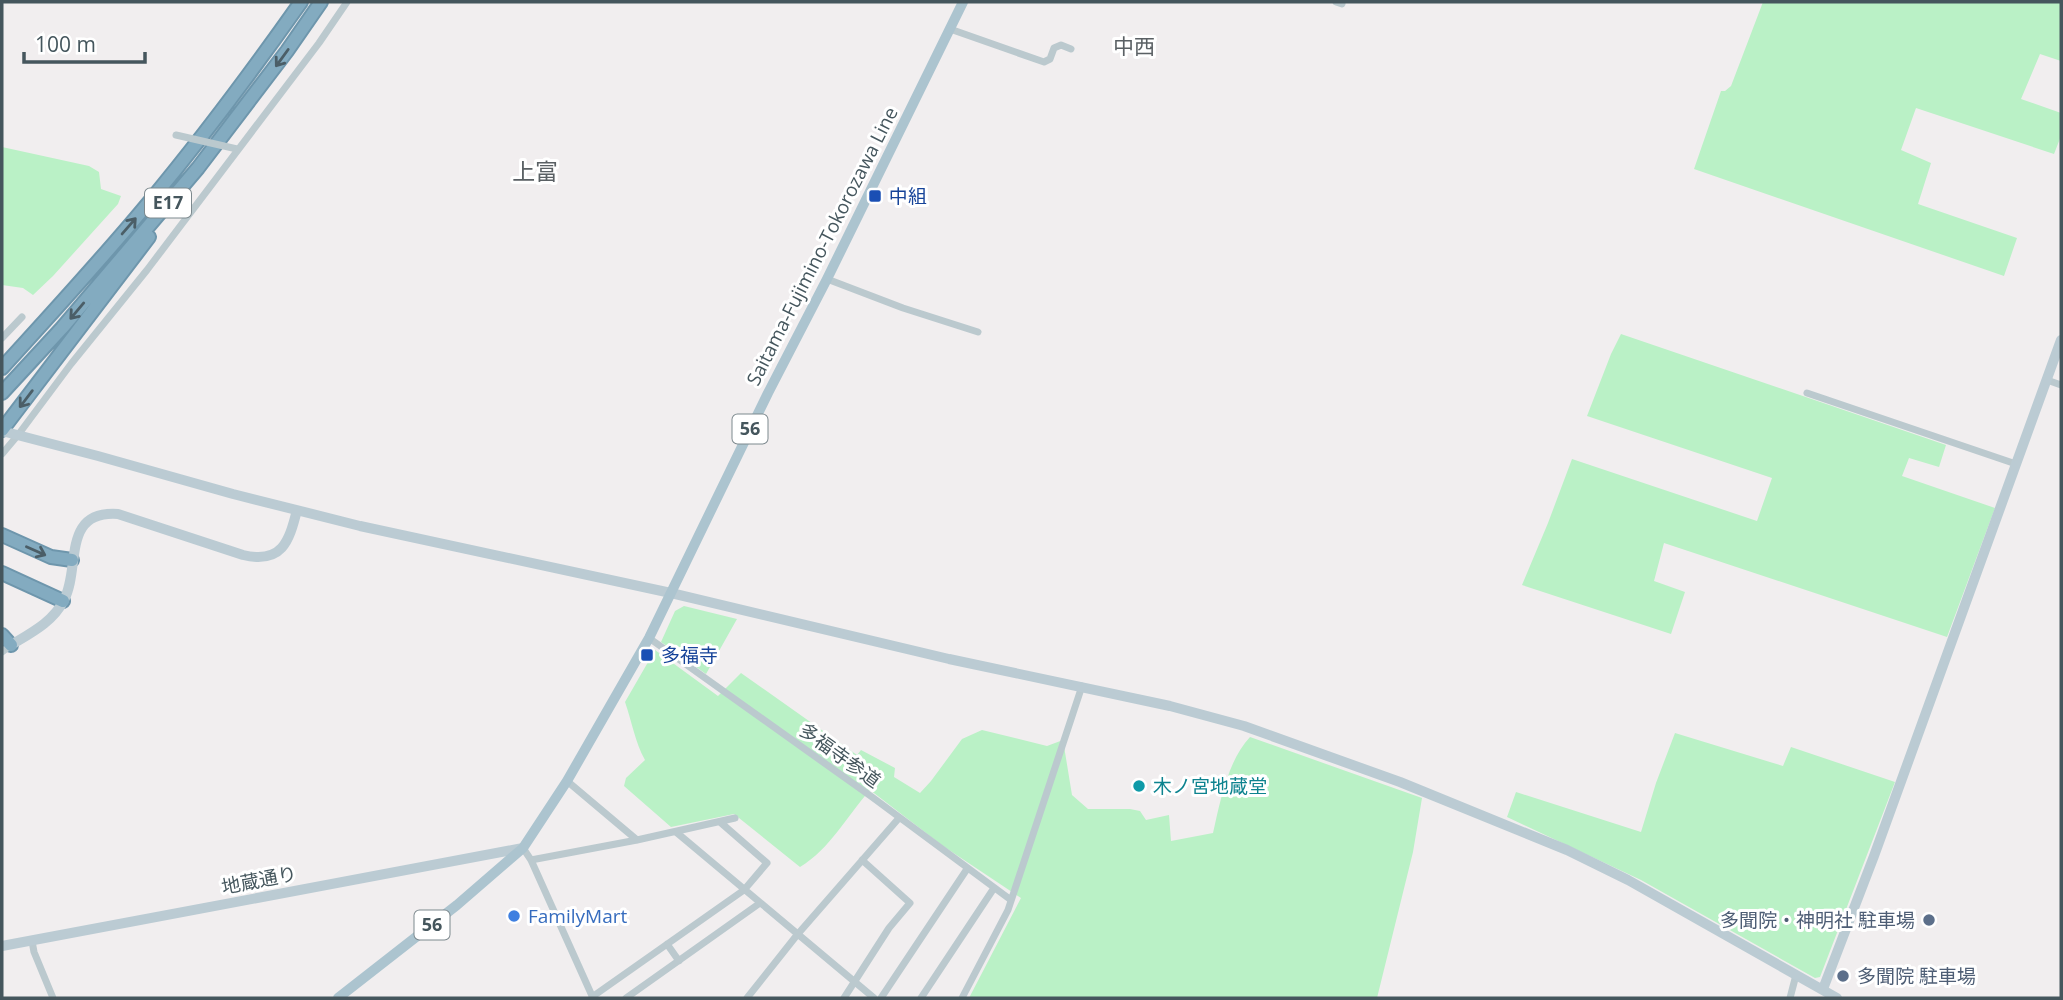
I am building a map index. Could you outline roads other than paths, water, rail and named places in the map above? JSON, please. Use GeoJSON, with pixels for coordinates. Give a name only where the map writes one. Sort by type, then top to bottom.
{"type":"FeatureCollection","features":[{"type":"Feature","properties":{"kind":"highway","name":"E17"},"geometry":{"type":"LineString","coordinates":[[2,368],[150,201],[301,2]]}},
{"type":"Feature","properties":{"kind":"highway","name":"E17"},"geometry":{"type":"LineString","coordinates":[[2,393],[62,328],[198,168],[321,2]]}},
{"type":"Feature","properties":{"kind":"highway"},"geometry":{"type":"LineString","coordinates":[[8,432],[198,168]]}},
{"type":"Feature","properties":{"kind":"highway"},"geometry":{"type":"LineString","coordinates":[[2,535],[51,557],[72,559]]}},
{"type":"Feature","properties":{"kind":"highway"},"geometry":{"type":"LineString","coordinates":[[2,573],[64,601]]}},
{"type":"Feature","properties":{"kind":"highway"},"geometry":{"type":"LineString","coordinates":[[2,635],[6,649]]}},
{"type":"Feature","properties":{"kind":"main road","name":"Saitama-Fujimino-Tokorozawa Line"},"geometry":{"type":"LineString","coordinates":[[338,998],[506,865],[523,848],[567,781],[649,638],[963,2]]}},
{"type":"Feature","properties":{"kind":"street"},"geometry":{"type":"LineString","coordinates":[[2,453],[8,432],[71,364],[147,270],[347,2]]}},
{"type":"Feature","properties":{"kind":"street"},"geometry":{"type":"LineString","coordinates":[[950,29],[1044,62],[1050,59],[1054,48],[1060,46],[1071,49]]}},
{"type":"Feature","properties":{"kind":"street"},"geometry":{"type":"LineString","coordinates":[[176,135],[237,149]]}},
{"type":"Feature","properties":{"kind":"street"},"geometry":{"type":"LineString","coordinates":[[827,279],[903,308],[978,332]]}},
{"type":"Feature","properties":{"kind":"street"},"geometry":{"type":"LineString","coordinates":[[2,338],[22,317]]}},
{"type":"Feature","properties":{"kind":"street"},"geometry":{"type":"LineString","coordinates":[[1823,989],[2061,340]]}},
{"type":"Feature","properties":{"kind":"street"},"geometry":{"type":"LineString","coordinates":[[2047,380],[2061,385]]}},
{"type":"Feature","properties":{"kind":"street"},"geometry":{"type":"LineString","coordinates":[[1807,393],[2016,464]]}},
{"type":"Feature","properties":{"kind":"street"},"geometry":{"type":"LineString","coordinates":[[8,432],[360,526],[671,593],[949,659],[1170,706],[1244,726],[1458,804],[1595,864],[1674,905],[1837,998]]}},
{"type":"Feature","properties":{"kind":"street"},"geometry":{"type":"LineString","coordinates":[[6,649],[48,620],[64,601],[78,536],[84,526],[95,517],[108,513],[133,518],[243,555],[264,556],[285,546],[297,510]]}},
{"type":"Feature","properties":{"kind":"street","name":"多福寺参道"},"geometry":{"type":"LineString","coordinates":[[649,638],[1011,900]]}},
{"type":"Feature","properties":{"kind":"street"},"geometry":{"type":"LineString","coordinates":[[962,998],[1011,900],[1082,686]]}},
{"type":"Feature","properties":{"kind":"street"},"geometry":{"type":"LineString","coordinates":[[567,781],[637,840]]}},
{"type":"Feature","properties":{"kind":"street"},"geometry":{"type":"LineString","coordinates":[[531,860],[735,818]]}},
{"type":"Feature","properties":{"kind":"street"},"geometry":{"type":"LineString","coordinates":[[747,998],[797,935],[899,818]]}},
{"type":"Feature","properties":{"kind":"street"},"geometry":{"type":"LineString","coordinates":[[523,848],[531,860],[592,997],[744,890],[767,863],[720,822]]}},
{"type":"Feature","properties":{"kind":"street"},"geometry":{"type":"LineString","coordinates":[[676,832],[874,998]]}},
{"type":"Feature","properties":{"kind":"street","name":"地蔵通り"},"geometry":{"type":"LineString","coordinates":[[2,946],[523,848]]}},
{"type":"Feature","properties":{"kind":"street"},"geometry":{"type":"LineString","coordinates":[[844,998],[888,928],[910,903],[862,860]]}},
{"type":"Feature","properties":{"kind":"street"},"geometry":{"type":"LineString","coordinates":[[881,998],[967,869]]}},
{"type":"Feature","properties":{"kind":"street"},"geometry":{"type":"LineString","coordinates":[[921,998],[994,888]]}},
{"type":"Feature","properties":{"kind":"street"},"geometry":{"type":"LineString","coordinates":[[626,998],[760,903]]}},
{"type":"Feature","properties":{"kind":"street"},"geometry":{"type":"LineString","coordinates":[[32,941],[53,998]]}},
{"type":"Feature","properties":{"kind":"street"},"geometry":{"type":"LineString","coordinates":[[667,944],[679,961]]}},
{"type":"Feature","properties":{"kind":"street"},"geometry":{"type":"LineString","coordinates":[[1790,998],[1796,975]]}},
{"type":"Feature","properties":{"kind":"place","name":"中組"},"geometry":{"type":"Point","coordinates":[875,196]}},
{"type":"Feature","properties":{"kind":"place","name":"多福寺"},"geometry":{"type":"Point","coordinates":[647,655]}},
{"type":"Feature","properties":{"kind":"place","name":"木ノ宮地蔵堂"},"geometry":{"type":"Point","coordinates":[1139,786]}},
{"type":"Feature","properties":{"kind":"place","name":"FamilyMart"},"geometry":{"type":"Point","coordinates":[514,916]}},
{"type":"Feature","properties":{"kind":"place","name":"多聞院・神明社 駐車場"},"geometry":{"type":"Point","coordinates":[1929,920]}},
{"type":"Feature","properties":{"kind":"place","name":"多聞院 駐車場"},"geometry":{"type":"Point","coordinates":[1843,976]}},
{"type":"Feature","properties":{"kind":"district","name":"中西"},"geometry":{"type":"Point","coordinates":[1134,47]}},
{"type":"Feature","properties":{"kind":"district","name":"上富"},"geometry":{"type":"Point","coordinates":[535,172]}}]}
